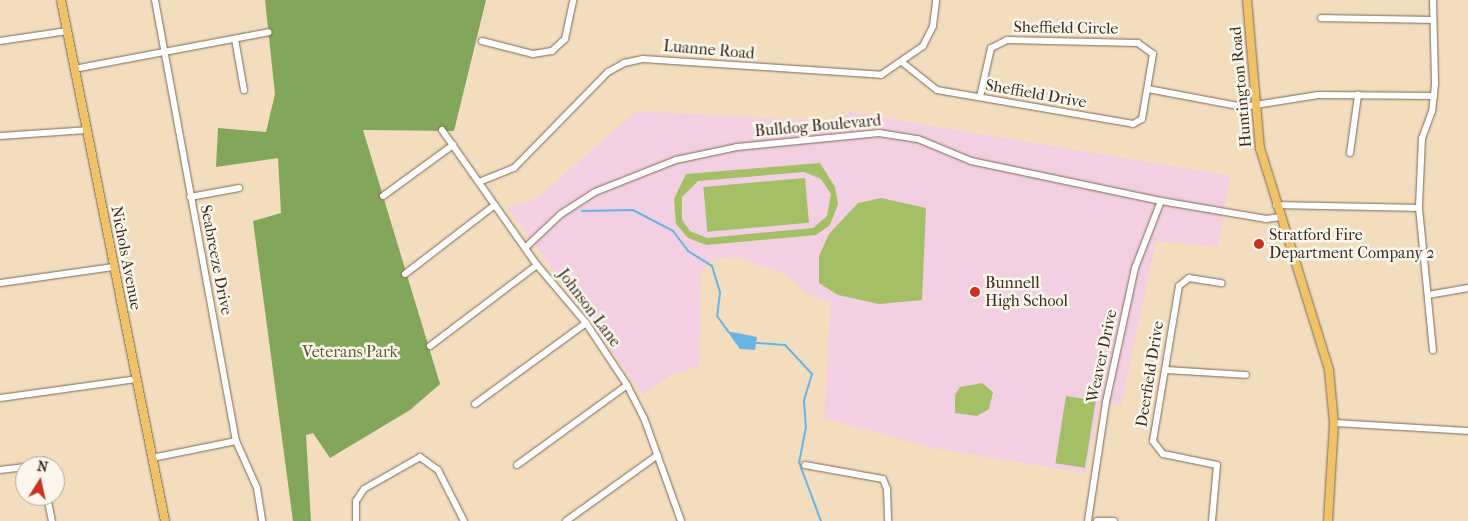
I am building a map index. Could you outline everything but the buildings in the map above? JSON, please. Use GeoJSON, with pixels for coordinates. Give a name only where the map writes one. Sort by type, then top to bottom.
{"type":"FeatureCollection","features":[{"type":"Feature","properties":{"kind":"main road","name":"Nichols Avenue"},"geometry":{"type":"LineString","coordinates":[[61,0],[165,521]]}},
{"type":"Feature","properties":{"kind":"main road","name":"Huntington Road"},"geometry":{"type":"LineString","coordinates":[[1247,0],[1253,106],[1276,205],[1325,354],[1334,423],[1328,521]]}},
{"type":"Feature","properties":{"kind":"street","name":"Seabreeze Drive"},"geometry":{"type":"LineString","coordinates":[[154,0],[236,441],[257,488],[262,521]]}},
{"type":"Feature","properties":{"kind":"street"},"geometry":{"type":"LineString","coordinates":[[482,42],[533,54],[552,51],[565,39],[573,0]]}},
{"type":"Feature","properties":{"kind":"street","name":"Luanne Road"},"geometry":{"type":"LineString","coordinates":[[480,182],[514,168],[608,72],[634,59],[869,77],[903,63],[930,37],[936,0]]}},
{"type":"Feature","properties":{"kind":"street"},"geometry":{"type":"LineString","coordinates":[[1433,0],[1434,96],[1422,138],[1419,208],[1433,350]]}},
{"type":"Feature","properties":{"kind":"street"},"geometry":{"type":"LineString","coordinates":[[1321,18],[1433,20]]}},
{"type":"Feature","properties":{"kind":"street"},"geometry":{"type":"LineString","coordinates":[[0,40],[67,31]]}},
{"type":"Feature","properties":{"kind":"street"},"geometry":{"type":"LineString","coordinates":[[74,69],[269,32]]}},
{"type":"Feature","properties":{"kind":"street"},"geometry":{"type":"LineString","coordinates":[[235,38],[244,90]]}},
{"type":"Feature","properties":{"kind":"street","name":"Sheffield Circle"},"geometry":{"type":"LineString","coordinates":[[980,97],[991,48],[1007,40],[1146,45],[1153,54],[1148,90]]}},
{"type":"Feature","properties":{"kind":"street","name":"Sheffield Drive"},"geometry":{"type":"LineString","coordinates":[[903,63],[930,88],[1133,124],[1142,119],[1148,90]]}},
{"type":"Feature","properties":{"kind":"street"},"geometry":{"type":"LineString","coordinates":[[1148,90],[1253,106],[1318,95],[1434,96]]}},
{"type":"Feature","properties":{"kind":"street"},"geometry":{"type":"LineString","coordinates":[[1350,153],[1358,95]]}},
{"type":"Feature","properties":{"kind":"street"},"geometry":{"type":"LineString","coordinates":[[0,136],[86,130]]}},
{"type":"Feature","properties":{"kind":"street","name":"Johnson Lane"},"geometry":{"type":"LineString","coordinates":[[442,130],[525,248],[586,322],[627,386],[658,455],[681,521]]}},
{"type":"Feature","properties":{"kind":"street","name":"Bulldog Boulevard"},"geometry":{"type":"LineString","coordinates":[[525,248],[562,214],[595,192],[676,160],[737,148],[879,133],[918,139],[971,161],[1161,201],[1266,219],[1280,217]]}},
{"type":"Feature","properties":{"kind":"street"},"geometry":{"type":"LineString","coordinates":[[383,196],[453,145]]}},
{"type":"Feature","properties":{"kind":"street"},"geometry":{"type":"LineString","coordinates":[[190,197],[238,188]]}},
{"type":"Feature","properties":{"kind":"street","name":"Weaver Drive"},"geometry":{"type":"LineString","coordinates":[[1088,521],[1106,402],[1135,268],[1161,201]]}},
{"type":"Feature","properties":{"kind":"street"},"geometry":{"type":"LineString","coordinates":[[405,274],[495,205]]}},
{"type":"Feature","properties":{"kind":"street"},"geometry":{"type":"LineString","coordinates":[[1276,205],[1419,208]]}},
{"type":"Feature","properties":{"kind":"street"},"geometry":{"type":"LineString","coordinates":[[430,346],[538,265]]}},
{"type":"Feature","properties":{"kind":"street"},"geometry":{"type":"LineString","coordinates":[[0,283],[114,267]]}},
{"type":"Feature","properties":{"kind":"street","name":"Deerfield Drive"},"geometry":{"type":"LineString","coordinates":[[1212,521],[1217,465],[1163,454],[1154,447],[1180,284],[1189,278],[1222,283]]}},
{"type":"Feature","properties":{"kind":"street"},"geometry":{"type":"LineString","coordinates":[[1428,295],[1468,288]]}},
{"type":"Feature","properties":{"kind":"street"},"geometry":{"type":"LineString","coordinates":[[475,404],[586,322]]}},
{"type":"Feature","properties":{"kind":"street"},"geometry":{"type":"LineString","coordinates":[[1165,370],[1246,375]]}},
{"type":"Feature","properties":{"kind":"street"},"geometry":{"type":"LineString","coordinates":[[0,398],[137,379]]}},
{"type":"Feature","properties":{"kind":"street"},"geometry":{"type":"LineString","coordinates":[[516,465],[627,386]]}},
{"type":"Feature","properties":{"kind":"street"},"geometry":{"type":"LineString","coordinates":[[1334,423],[1468,431]]}},
{"type":"Feature","properties":{"kind":"street"},"geometry":{"type":"LineString","coordinates":[[152,458],[236,441]]}},
{"type":"Feature","properties":{"kind":"street"},"geometry":{"type":"LineString","coordinates":[[566,521],[658,455]]}},
{"type":"Feature","properties":{"kind":"street"},"geometry":{"type":"LineString","coordinates":[[356,521],[356,501],[364,489],[420,457],[438,470],[464,521]]}},
{"type":"Feature","properties":{"kind":"street"},"geometry":{"type":"LineString","coordinates":[[805,464],[882,479],[887,489],[888,521]]}},
{"type":"Feature","properties":{"kind":"street"},"geometry":{"type":"LineString","coordinates":[[0,470],[15,468]]}},
{"type":"Feature","properties":{"kind":"street"},"geometry":{"type":"LineString","coordinates":[[49,506],[52,521]]}},
{"type":"Feature","properties":{"kind":"street"},"geometry":{"type":"LineString","coordinates":[[1097,521],[1114,521]]}},
{"type":"Feature","properties":{"kind":"shaded area","name":"Bunnell High School"},"geometry":{"type":"Polygon","coordinates":[[[636,111],[839,122],[849,112],[1230,176],[1218,247],[1156,241],[1121,406],[1100,403],[1086,473],[933,448],[824,418],[831,302],[806,293],[788,275],[737,257],[713,259],[701,273],[699,367],[674,373],[643,394],[508,208],[539,197],[636,111]]]}},
{"type":"Feature","properties":{"kind":"green space","name":"Veterans Park"},"geometry":{"type":"Polygon","coordinates":[[[265,0],[486,0],[454,131],[363,130],[440,384],[410,410],[330,458],[313,433],[306,435],[311,521],[293,521],[253,221],[281,213],[278,158],[216,167],[218,128],[266,132],[275,94],[265,0]]]}},
{"type":"Feature","properties":{"kind":"green space"},"geometry":{"type":"Polygon","coordinates":[[[820,163],[835,187],[838,204],[830,225],[816,235],[706,245],[688,238],[676,224],[674,199],[686,174],[820,163]],[[804,172],[698,181],[682,197],[682,220],[690,231],[707,238],[813,228],[827,216],[831,194],[821,179],[804,172]]]}},
{"type":"Feature","properties":{"kind":"green space"},"geometry":{"type":"Polygon","coordinates":[[[805,178],[809,223],[707,232],[703,187],[805,178]]]}},
{"type":"Feature","properties":{"kind":"green space"},"geometry":{"type":"Polygon","coordinates":[[[881,198],[926,208],[922,300],[879,304],[838,295],[819,283],[819,256],[829,234],[858,203],[881,198]]]}},
{"type":"Feature","properties":{"kind":"green space"},"geometry":{"type":"Polygon","coordinates":[[[982,383],[993,392],[989,409],[977,416],[955,413],[955,395],[960,387],[982,383]]]}},
{"type":"Feature","properties":{"kind":"green space"},"geometry":{"type":"Polygon","coordinates":[[[1066,396],[1096,401],[1085,468],[1055,463],[1066,396]]]}},
{"type":"Feature","properties":{"kind":"water"},"geometry":{"type":"Polygon","coordinates":[[[727,331],[757,337],[755,350],[740,349],[727,331]]]}},
{"type":"Feature","properties":{"kind":"waterway"},"geometry":{"type":"LineString","coordinates":[[582,211],[633,210],[673,231],[688,251],[712,266],[720,293],[717,316],[728,331]]}},
{"type":"Feature","properties":{"kind":"waterway"},"geometry":{"type":"LineString","coordinates":[[757,343],[785,345],[812,374],[804,401],[806,427],[799,462],[821,521]]}},
{"type":"Feature","properties":{"kind":"place","name":"Stratford Fire Department Company 2"},"geometry":{"type":"Point","coordinates":[1259,244]}},
{"type":"Feature","properties":{"kind":"place","name":"Bunnell High School"},"geometry":{"type":"Point","coordinates":[975,292]}}]}
